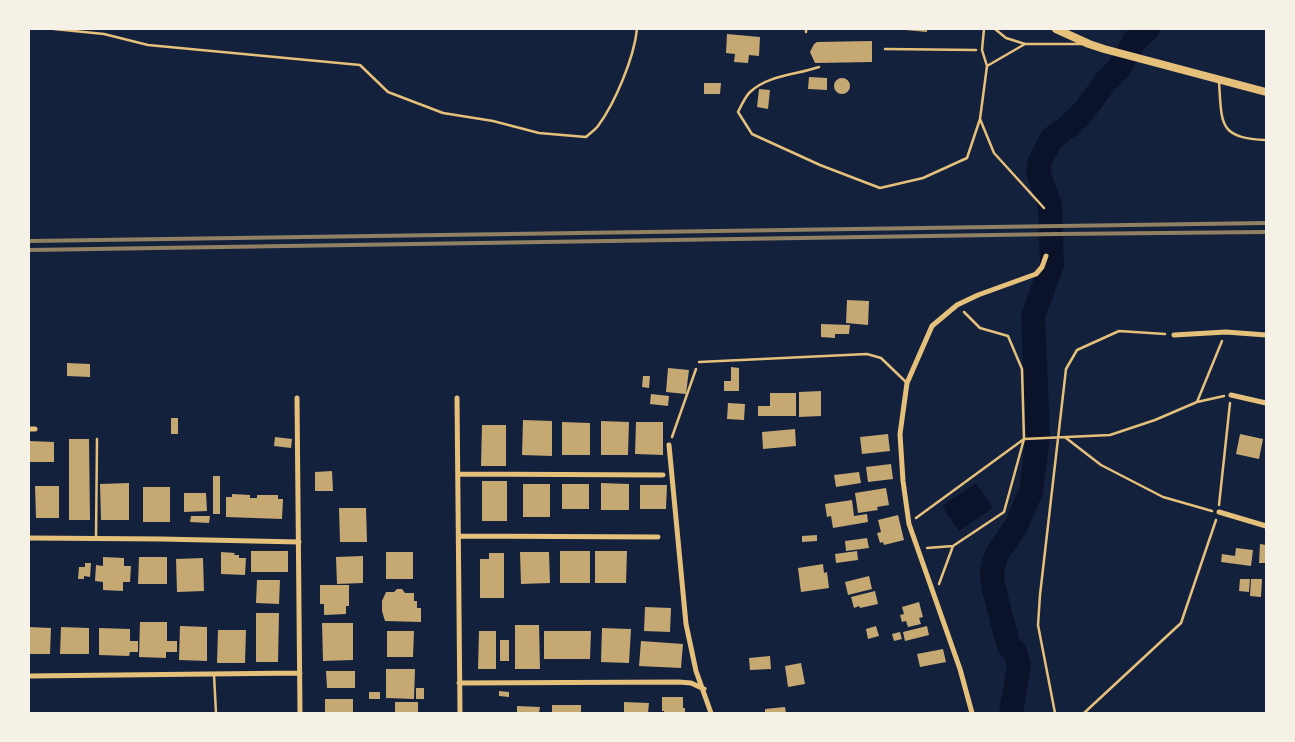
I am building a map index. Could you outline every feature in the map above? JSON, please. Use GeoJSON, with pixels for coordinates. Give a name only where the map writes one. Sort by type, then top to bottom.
{"type":"FeatureCollection","features":[{"type":"Feature","properties":{"kind":"main road"},"geometry":{"type":"LineString","coordinates":[[1056,29],[1088,44],[1104,49],[1266,92]]}},
{"type":"Feature","properties":{"kind":"street"},"geometry":{"type":"LineString","coordinates":[[972,713],[960,669],[909,524],[903,480],[900,434],[907,383],[932,326],[958,305],[978,295],[1036,274],[1042,267],[1046,256]]}},
{"type":"Feature","properties":{"kind":"street"},"geometry":{"type":"LineString","coordinates":[[1174,335],[1226,332],[1266,334]]}},
{"type":"Feature","properties":{"kind":"street"},"geometry":{"type":"LineString","coordinates":[[1231,395],[1266,403]]}},
{"type":"Feature","properties":{"kind":"street"},"geometry":{"type":"LineString","coordinates":[[297,398],[300,713]]}},
{"type":"Feature","properties":{"kind":"street"},"geometry":{"type":"LineString","coordinates":[[457,398],[460,713]]}},
{"type":"Feature","properties":{"kind":"street"},"geometry":{"type":"LineString","coordinates":[[29,429],[35,429]]}},
{"type":"Feature","properties":{"kind":"street"},"geometry":{"type":"LineString","coordinates":[[669,445],[686,624],[696,671],[711,713]]}},
{"type":"Feature","properties":{"kind":"street"},"geometry":{"type":"LineString","coordinates":[[458,474],[663,475]]}},
{"type":"Feature","properties":{"kind":"street"},"geometry":{"type":"LineString","coordinates":[[1219,512],[1266,526]]}},
{"type":"Feature","properties":{"kind":"street"},"geometry":{"type":"LineString","coordinates":[[459,536],[658,537]]}},
{"type":"Feature","properties":{"kind":"street"},"geometry":{"type":"LineString","coordinates":[[29,538],[299,542]]}},
{"type":"Feature","properties":{"kind":"street"},"geometry":{"type":"LineString","coordinates":[[29,676],[300,673]]}},
{"type":"Feature","properties":{"kind":"street"},"geometry":{"type":"LineString","coordinates":[[459,683],[680,682],[691,683],[704,690]]}},
{"type":"Feature","properties":{"kind":"lane"},"geometry":{"type":"LineString","coordinates":[[54,29],[104,34],[148,45],[360,65],[388,92],[443,113],[493,121],[539,133],[586,137],[597,128],[602,120],[627,69],[632,55],[636,29]]}},
{"type":"Feature","properties":{"kind":"lane"},"geometry":{"type":"LineString","coordinates":[[819,67],[802,73],[772,79],[749,92],[738,112],[752,134],[820,165],[880,188],[923,178],[967,158],[980,119],[986,66],[982,50],[984,29]]}},
{"type":"Feature","properties":{"kind":"lane"},"geometry":{"type":"LineString","coordinates":[[995,29],[1006,38],[1025,44],[1088,44]]}},
{"type":"Feature","properties":{"kind":"lane"},"geometry":{"type":"LineString","coordinates":[[986,66],[1025,44]]}},
{"type":"Feature","properties":{"kind":"lane"},"geometry":{"type":"LineString","coordinates":[[1219,79],[1222,118],[1229,131],[1242,138],[1266,140]]}},
{"type":"Feature","properties":{"kind":"lane"},"geometry":{"type":"LineString","coordinates":[[980,119],[994,152],[1044,208]]}},
{"type":"Feature","properties":{"kind":"lane"},"geometry":{"type":"LineString","coordinates":[[699,362],[866,354],[881,358],[907,383]]}},
{"type":"Feature","properties":{"kind":"lane"},"geometry":{"type":"LineString","coordinates":[[96,538],[97,438]]}},
{"type":"Feature","properties":{"kind":"lane"},"geometry":{"type":"LineString","coordinates":[[214,674],[216,713]]}},
{"type":"Feature","properties":{"kind":"path"},"geometry":{"type":"LineString","coordinates":[[885,49],[982,50]]}},
{"type":"Feature","properties":{"kind":"path"},"geometry":{"type":"LineString","coordinates":[[918,549],[953,546],[1004,512],[1024,439],[1022,370],[1008,336],[980,328],[958,305]]}},
{"type":"Feature","properties":{"kind":"path"},"geometry":{"type":"LineString","coordinates":[[1055,713],[1038,625],[1066,369],[1077,350],[1119,331],[1174,335]]}},
{"type":"Feature","properties":{"kind":"path"},"geometry":{"type":"LineString","coordinates":[[1197,402],[1226,332]]}},
{"type":"Feature","properties":{"kind":"path"},"geometry":{"type":"LineString","coordinates":[[669,445],[699,362]]}},
{"type":"Feature","properties":{"kind":"path"},"geometry":{"type":"LineString","coordinates":[[909,524],[1024,439],[1110,434],[1155,420],[1197,402],[1231,395],[1219,512],[1181,623],[1084,713]]}},
{"type":"Feature","properties":{"kind":"path"},"geometry":{"type":"LineString","coordinates":[[1065,438],[1102,465],[1163,497],[1219,512]]}},
{"type":"Feature","properties":{"kind":"path"},"geometry":{"type":"LineString","coordinates":[[935,595],[953,546]]}},
{"type":"Feature","properties":{"kind":"water"},"geometry":{"type":"Polygon","coordinates":[[[976,483],[993,508],[959,531],[942,506],[976,483]]]}},
{"type":"Feature","properties":{"kind":"building"},"geometry":{"type":"Polygon","coordinates":[[[927,29],[927,32],[905,30],[927,29]]]}},
{"type":"Feature","properties":{"kind":"building"},"geometry":{"type":"Polygon","coordinates":[[[727,34],[760,37],[759,56],[749,55],[748,63],[734,62],[735,54],[726,53],[727,34]]]}},
{"type":"Feature","properties":{"kind":"building"},"geometry":{"type":"Polygon","coordinates":[[[872,41],[872,62],[815,63],[810,52],[817,42],[872,41]]]}},
{"type":"Feature","properties":{"kind":"building"},"geometry":{"type":"Polygon","coordinates":[[[809,77],[827,78],[827,90],[808,89],[809,77]]]}},
{"type":"Feature","properties":{"kind":"building"},"geometry":{"type":"Polygon","coordinates":[[[842,78],[850,86],[842,94],[834,86],[842,78]]]}},
{"type":"Feature","properties":{"kind":"building"},"geometry":{"type":"Polygon","coordinates":[[[704,83],[721,83],[720,94],[704,94],[704,83]]]}},
{"type":"Feature","properties":{"kind":"building"},"geometry":{"type":"Polygon","coordinates":[[[759,89],[770,90],[768,109],[757,107],[759,89]]]}},
{"type":"Feature","properties":{"kind":"building"},"geometry":{"type":"Polygon","coordinates":[[[847,300],[869,301],[868,325],[846,323],[847,300]]]}},
{"type":"Feature","properties":{"kind":"building"},"geometry":{"type":"Polygon","coordinates":[[[821,324],[850,325],[849,334],[835,334],[835,338],[821,337],[821,324]]]}},
{"type":"Feature","properties":{"kind":"building"},"geometry":{"type":"Polygon","coordinates":[[[67,363],[90,364],[90,377],[67,376],[67,363]]]}},
{"type":"Feature","properties":{"kind":"building"},"geometry":{"type":"Polygon","coordinates":[[[731,367],[739,368],[739,391],[724,391],[724,381],[731,381],[731,367]]]}},
{"type":"Feature","properties":{"kind":"building"},"geometry":{"type":"Polygon","coordinates":[[[668,368],[689,370],[686,394],[666,392],[668,368]]]}},
{"type":"Feature","properties":{"kind":"building"},"geometry":{"type":"Polygon","coordinates":[[[643,376],[650,376],[649,388],[642,387],[643,376]]]}},
{"type":"Feature","properties":{"kind":"building"},"geometry":{"type":"Polygon","coordinates":[[[821,391],[821,416],[799,417],[799,392],[821,391]]]}},
{"type":"Feature","properties":{"kind":"building"},"geometry":{"type":"Polygon","coordinates":[[[770,393],[796,393],[796,416],[758,416],[758,406],[770,406],[770,393]]]}},
{"type":"Feature","properties":{"kind":"building"},"geometry":{"type":"Polygon","coordinates":[[[651,394],[669,396],[668,406],[650,404],[651,394]]]}},
{"type":"Feature","properties":{"kind":"building"},"geometry":{"type":"Polygon","coordinates":[[[728,403],[745,404],[744,420],[727,419],[728,403]]]}},
{"type":"Feature","properties":{"kind":"building"},"geometry":{"type":"Polygon","coordinates":[[[171,418],[178,418],[178,434],[171,434],[171,418]]]}},
{"type":"Feature","properties":{"kind":"building"},"geometry":{"type":"Polygon","coordinates":[[[523,420],[552,421],[552,456],[522,455],[523,420]]]}},
{"type":"Feature","properties":{"kind":"building"},"geometry":{"type":"Polygon","coordinates":[[[601,421],[629,422],[628,455],[601,455],[601,421]]]}},
{"type":"Feature","properties":{"kind":"building"},"geometry":{"type":"Polygon","coordinates":[[[562,422],[590,423],[590,455],[562,455],[562,422]]]}},
{"type":"Feature","properties":{"kind":"building"},"geometry":{"type":"Polygon","coordinates":[[[636,422],[663,422],[663,455],[635,454],[636,422]]]}},
{"type":"Feature","properties":{"kind":"building"},"geometry":{"type":"Polygon","coordinates":[[[482,425],[506,425],[506,466],[481,466],[482,425]]]}},
{"type":"Feature","properties":{"kind":"building"},"geometry":{"type":"Polygon","coordinates":[[[795,429],[796,446],[763,449],[762,432],[795,429]]]}},
{"type":"Feature","properties":{"kind":"building"},"geometry":{"type":"Polygon","coordinates":[[[888,434],[890,451],[862,454],[860,437],[888,434]]]}},
{"type":"Feature","properties":{"kind":"building"},"geometry":{"type":"Polygon","coordinates":[[[1240,434],[1263,439],[1259,459],[1236,454],[1240,434]]]}},
{"type":"Feature","properties":{"kind":"building"},"geometry":{"type":"Polygon","coordinates":[[[275,437],[292,439],[291,448],[274,446],[275,437]]]}},
{"type":"Feature","properties":{"kind":"building"},"geometry":{"type":"Polygon","coordinates":[[[69,439],[89,439],[90,520],[69,520],[69,439]]]}},
{"type":"Feature","properties":{"kind":"building"},"geometry":{"type":"Polygon","coordinates":[[[29,441],[54,442],[54,462],[29,462],[29,441]]]}},
{"type":"Feature","properties":{"kind":"building"},"geometry":{"type":"Polygon","coordinates":[[[891,464],[893,479],[868,482],[866,467],[891,464]]]}},
{"type":"Feature","properties":{"kind":"building"},"geometry":{"type":"Polygon","coordinates":[[[332,471],[333,491],[315,491],[315,472],[332,471]]]}},
{"type":"Feature","properties":{"kind":"building"},"geometry":{"type":"Polygon","coordinates":[[[859,472],[861,483],[836,487],[834,475],[859,472]]]}},
{"type":"Feature","properties":{"kind":"building"},"geometry":{"type":"Polygon","coordinates":[[[213,476],[220,476],[220,514],[213,514],[213,476]]]}},
{"type":"Feature","properties":{"kind":"building"},"geometry":{"type":"Polygon","coordinates":[[[482,481],[507,481],[507,521],[482,521],[482,481]]]}},
{"type":"Feature","properties":{"kind":"building"},"geometry":{"type":"Polygon","coordinates":[[[129,483],[129,520],[101,520],[100,484],[129,483]]]}},
{"type":"Feature","properties":{"kind":"building"},"geometry":{"type":"Polygon","coordinates":[[[601,483],[629,484],[629,510],[601,510],[601,483]]]}},
{"type":"Feature","properties":{"kind":"building"},"geometry":{"type":"Polygon","coordinates":[[[523,484],[550,484],[550,517],[523,517],[523,484]]]}},
{"type":"Feature","properties":{"kind":"building"},"geometry":{"type":"Polygon","coordinates":[[[562,484],[589,484],[589,509],[562,509],[562,484]]]}},
{"type":"Feature","properties":{"kind":"building"},"geometry":{"type":"Polygon","coordinates":[[[640,485],[667,485],[666,509],[640,509],[640,485]]]}},
{"type":"Feature","properties":{"kind":"building"},"geometry":{"type":"Polygon","coordinates":[[[35,486],[59,486],[59,518],[36,518],[35,486]]]}},
{"type":"Feature","properties":{"kind":"building"},"geometry":{"type":"Polygon","coordinates":[[[143,487],[170,487],[170,522],[143,522],[143,487]]]}},
{"type":"Feature","properties":{"kind":"building"},"geometry":{"type":"Polygon","coordinates":[[[886,488],[889,505],[877,507],[878,510],[858,513],[855,493],[886,488]]]}},
{"type":"Feature","properties":{"kind":"building"},"geometry":{"type":"Polygon","coordinates":[[[184,493],[206,493],[207,511],[184,512],[184,493]]]}},
{"type":"Feature","properties":{"kind":"building"},"geometry":{"type":"Polygon","coordinates":[[[232,494],[250,495],[250,498],[257,498],[257,495],[278,495],[278,499],[283,499],[282,519],[226,517],[226,497],[232,497],[232,494]]]}},
{"type":"Feature","properties":{"kind":"building"},"geometry":{"type":"Polygon","coordinates":[[[852,500],[854,516],[867,514],[868,522],[833,528],[831,516],[827,517],[825,504],[852,500]]]}},
{"type":"Feature","properties":{"kind":"building"},"geometry":{"type":"Polygon","coordinates":[[[339,508],[366,508],[367,542],[340,542],[339,508]]]}},
{"type":"Feature","properties":{"kind":"building"},"geometry":{"type":"Polygon","coordinates":[[[898,515],[904,540],[884,545],[883,542],[880,543],[877,533],[881,532],[878,520],[898,515]]]}},
{"type":"Feature","properties":{"kind":"building"},"geometry":{"type":"Polygon","coordinates":[[[191,516],[210,516],[209,523],[190,522],[191,516]]]}},
{"type":"Feature","properties":{"kind":"building"},"geometry":{"type":"Polygon","coordinates":[[[817,535],[817,541],[802,542],[802,536],[817,535]]]}},
{"type":"Feature","properties":{"kind":"building"},"geometry":{"type":"Polygon","coordinates":[[[867,538],[869,548],[846,551],[845,541],[867,538]]]}},
{"type":"Feature","properties":{"kind":"building"},"geometry":{"type":"Polygon","coordinates":[[[1260,544],[1266,545],[1266,563],[1259,563],[1260,544]]]}},
{"type":"Feature","properties":{"kind":"building"},"geometry":{"type":"Polygon","coordinates":[[[1236,548],[1253,550],[1251,566],[1221,562],[1222,554],[1235,556],[1236,548]]]}},
{"type":"Feature","properties":{"kind":"building"},"geometry":{"type":"Polygon","coordinates":[[[251,551],[288,551],[288,572],[251,572],[251,551]]]}},
{"type":"Feature","properties":{"kind":"building"},"geometry":{"type":"Polygon","coordinates":[[[560,551],[590,551],[590,583],[560,583],[560,551]]]}},
{"type":"Feature","properties":{"kind":"building"},"geometry":{"type":"Polygon","coordinates":[[[595,551],[627,551],[626,583],[595,583],[595,551]]]}},
{"type":"Feature","properties":{"kind":"building"},"geometry":{"type":"Polygon","coordinates":[[[857,551],[858,560],[836,563],[835,554],[857,551]]]}},
{"type":"Feature","properties":{"kind":"building"},"geometry":{"type":"Polygon","coordinates":[[[221,552],[235,553],[234,555],[239,555],[239,558],[246,558],[245,575],[221,574],[221,552]]]}},
{"type":"Feature","properties":{"kind":"building"},"geometry":{"type":"Polygon","coordinates":[[[386,552],[413,552],[413,579],[386,579],[386,552]]]}},
{"type":"Feature","properties":{"kind":"building"},"geometry":{"type":"Polygon","coordinates":[[[520,552],[549,552],[550,583],[521,584],[520,552]]]}},
{"type":"Feature","properties":{"kind":"building"},"geometry":{"type":"Polygon","coordinates":[[[489,553],[504,553],[504,598],[480,598],[480,559],[489,559],[489,553]]]}},
{"type":"Feature","properties":{"kind":"building"},"geometry":{"type":"Polygon","coordinates":[[[363,556],[363,583],[337,584],[336,557],[363,556]]]}},
{"type":"Feature","properties":{"kind":"building"},"geometry":{"type":"Polygon","coordinates":[[[103,557],[124,558],[124,566],[131,566],[130,582],[123,582],[123,591],[103,590],[103,582],[95,581],[96,565],[103,566],[103,557]]]}},
{"type":"Feature","properties":{"kind":"building"},"geometry":{"type":"Polygon","coordinates":[[[139,557],[167,557],[167,584],[138,584],[139,557]]]}},
{"type":"Feature","properties":{"kind":"building"},"geometry":{"type":"Polygon","coordinates":[[[203,558],[204,591],[177,592],[176,559],[203,558]]]}},
{"type":"Feature","properties":{"kind":"building"},"geometry":{"type":"Polygon","coordinates":[[[85,563],[91,563],[90,577],[84,576],[84,579],[78,579],[79,567],[85,567],[85,563]]]}},
{"type":"Feature","properties":{"kind":"building"},"geometry":{"type":"Polygon","coordinates":[[[823,564],[824,573],[827,572],[829,588],[801,592],[798,568],[823,564]]]}},
{"type":"Feature","properties":{"kind":"building"},"geometry":{"type":"Polygon","coordinates":[[[869,576],[872,589],[848,595],[845,582],[869,576]]]}},
{"type":"Feature","properties":{"kind":"building"},"geometry":{"type":"Polygon","coordinates":[[[1240,579],[1250,579],[1249,592],[1239,591],[1240,579]]]}},
{"type":"Feature","properties":{"kind":"building"},"geometry":{"type":"Polygon","coordinates":[[[1251,579],[1262,579],[1261,597],[1250,596],[1251,579]]]}},
{"type":"Feature","properties":{"kind":"building"},"geometry":{"type":"Polygon","coordinates":[[[257,580],[280,580],[279,604],[256,603],[257,580]]]}},
{"type":"Feature","properties":{"kind":"building"},"geometry":{"type":"Polygon","coordinates":[[[320,585],[349,585],[349,606],[346,606],[346,614],[324,615],[324,604],[320,604],[320,585]]]}},
{"type":"Feature","properties":{"kind":"building"},"geometry":{"type":"Polygon","coordinates":[[[397,589],[402,589],[405,593],[414,593],[414,601],[417,601],[417,608],[421,608],[421,622],[385,621],[382,601],[386,592],[394,592],[397,589]]]}},
{"type":"Feature","properties":{"kind":"building"},"geometry":{"type":"Polygon","coordinates":[[[875,591],[878,604],[854,608],[851,597],[875,591]]]}},
{"type":"Feature","properties":{"kind":"building"},"geometry":{"type":"Polygon","coordinates":[[[919,602],[923,617],[919,618],[921,624],[908,627],[906,621],[902,622],[900,615],[904,614],[902,607],[919,602]]]}},
{"type":"Feature","properties":{"kind":"building"},"geometry":{"type":"Polygon","coordinates":[[[645,607],[671,608],[670,632],[644,631],[645,607]]]}},
{"type":"Feature","properties":{"kind":"building"},"geometry":{"type":"Polygon","coordinates":[[[256,613],[279,613],[278,662],[256,662],[256,613]]]}},
{"type":"Feature","properties":{"kind":"building"},"geometry":{"type":"Polygon","coordinates":[[[140,622],[167,622],[167,641],[177,641],[177,652],[166,652],[166,658],[139,657],[140,622]]]}},
{"type":"Feature","properties":{"kind":"building"},"geometry":{"type":"Polygon","coordinates":[[[322,623],[353,623],[353,660],[323,661],[322,623]]]}},
{"type":"Feature","properties":{"kind":"building"},"geometry":{"type":"Polygon","coordinates":[[[515,625],[539,625],[540,669],[515,669],[515,625]]]}},
{"type":"Feature","properties":{"kind":"building"},"geometry":{"type":"Polygon","coordinates":[[[180,626],[207,627],[207,661],[179,660],[180,626]]]}},
{"type":"Feature","properties":{"kind":"building"},"geometry":{"type":"Polygon","coordinates":[[[876,626],[879,636],[868,639],[866,629],[876,626]]]}},
{"type":"Feature","properties":{"kind":"building"},"geometry":{"type":"Polygon","coordinates":[[[927,626],[929,635],[905,641],[903,632],[927,626]]]}},
{"type":"Feature","properties":{"kind":"building"},"geometry":{"type":"Polygon","coordinates":[[[29,627],[51,628],[50,654],[29,654],[29,627]]]}},
{"type":"Feature","properties":{"kind":"building"},"geometry":{"type":"Polygon","coordinates":[[[61,627],[89,628],[89,654],[60,654],[61,627]]]}},
{"type":"Feature","properties":{"kind":"building"},"geometry":{"type":"Polygon","coordinates":[[[99,628],[130,629],[130,641],[138,641],[138,652],[130,652],[129,656],[99,655],[99,628]]]}},
{"type":"Feature","properties":{"kind":"building"},"geometry":{"type":"Polygon","coordinates":[[[602,628],[631,629],[629,663],[601,662],[602,628]]]}},
{"type":"Feature","properties":{"kind":"building"},"geometry":{"type":"Polygon","coordinates":[[[218,630],[246,630],[245,663],[217,663],[218,630]]]}},
{"type":"Feature","properties":{"kind":"building"},"geometry":{"type":"Polygon","coordinates":[[[387,631],[414,631],[413,657],[387,657],[387,631]]]}},
{"type":"Feature","properties":{"kind":"building"},"geometry":{"type":"Polygon","coordinates":[[[479,631],[496,631],[496,669],[478,669],[479,631]]]}},
{"type":"Feature","properties":{"kind":"building"},"geometry":{"type":"Polygon","coordinates":[[[544,631],[591,631],[590,659],[544,659],[544,631]]]}},
{"type":"Feature","properties":{"kind":"building"},"geometry":{"type":"Polygon","coordinates":[[[900,632],[902,639],[894,641],[892,634],[900,632]]]}},
{"type":"Feature","properties":{"kind":"building"},"geometry":{"type":"Polygon","coordinates":[[[500,640],[509,640],[509,661],[500,661],[500,640]]]}},
{"type":"Feature","properties":{"kind":"building"},"geometry":{"type":"Polygon","coordinates":[[[641,641],[683,644],[681,668],[639,666],[641,641]]]}},
{"type":"Feature","properties":{"kind":"building"},"geometry":{"type":"Polygon","coordinates":[[[943,649],[946,662],[920,667],[917,654],[943,649]]]}},
{"type":"Feature","properties":{"kind":"building"},"geometry":{"type":"Polygon","coordinates":[[[770,656],[771,669],[750,670],[749,658],[770,656]]]}},
{"type":"Feature","properties":{"kind":"building"},"geometry":{"type":"Polygon","coordinates":[[[801,663],[805,684],[788,687],[785,666],[801,663]]]}},
{"type":"Feature","properties":{"kind":"building"},"geometry":{"type":"Polygon","coordinates":[[[386,669],[415,669],[414,699],[386,698],[386,669]]]}},
{"type":"Feature","properties":{"kind":"building"},"geometry":{"type":"Polygon","coordinates":[[[326,671],[355,671],[355,688],[327,688],[326,671]]]}},
{"type":"Feature","properties":{"kind":"building"},"geometry":{"type":"Polygon","coordinates":[[[416,688],[424,688],[424,699],[416,699],[416,688]]]}},
{"type":"Feature","properties":{"kind":"building"},"geometry":{"type":"Polygon","coordinates":[[[499,691],[509,692],[509,697],[499,696],[499,691]]]}},
{"type":"Feature","properties":{"kind":"building"},"geometry":{"type":"Polygon","coordinates":[[[369,692],[380,692],[380,699],[369,699],[369,692]]]}},
{"type":"Feature","properties":{"kind":"building"},"geometry":{"type":"Polygon","coordinates":[[[662,697],[683,697],[685,713],[664,713],[662,711],[662,697]]]}},
{"type":"Feature","properties":{"kind":"building"},"geometry":{"type":"Polygon","coordinates":[[[325,699],[353,699],[353,713],[325,713],[325,699]]]}},
{"type":"Feature","properties":{"kind":"building"},"geometry":{"type":"Polygon","coordinates":[[[395,702],[418,702],[418,713],[395,713],[395,702]]]}},
{"type":"Feature","properties":{"kind":"building"},"geometry":{"type":"Polygon","coordinates":[[[624,702],[649,703],[648,713],[624,713],[624,702]]]}},
{"type":"Feature","properties":{"kind":"building"},"geometry":{"type":"Polygon","coordinates":[[[552,705],[581,705],[581,713],[552,713],[552,705]]]}},
{"type":"Feature","properties":{"kind":"building"},"geometry":{"type":"Polygon","coordinates":[[[517,706],[540,707],[539,713],[517,713],[517,706]]]}},
{"type":"Feature","properties":{"kind":"building"},"geometry":{"type":"Polygon","coordinates":[[[785,707],[786,713],[765,713],[765,709],[785,707]]]}},
{"type":"Feature","properties":{"kind":"waterway"},"geometry":{"type":"LineString","coordinates":[[1011,713],[1019,666],[1015,652],[1009,646],[993,585],[992,569],[997,554],[1016,526],[1031,491],[1038,436],[1033,316],[1052,264],[1050,206],[1038,172],[1040,161],[1052,138],[1069,126],[1084,111],[1106,81],[1119,68],[1135,40],[1148,29]]}},
{"type":"Feature","properties":{"kind":"railway"},"geometry":{"type":"LineString","coordinates":[[29,241],[1266,223]]}},
{"type":"Feature","properties":{"kind":"railway"},"geometry":{"type":"LineString","coordinates":[[29,250],[1266,232]]}}]}
